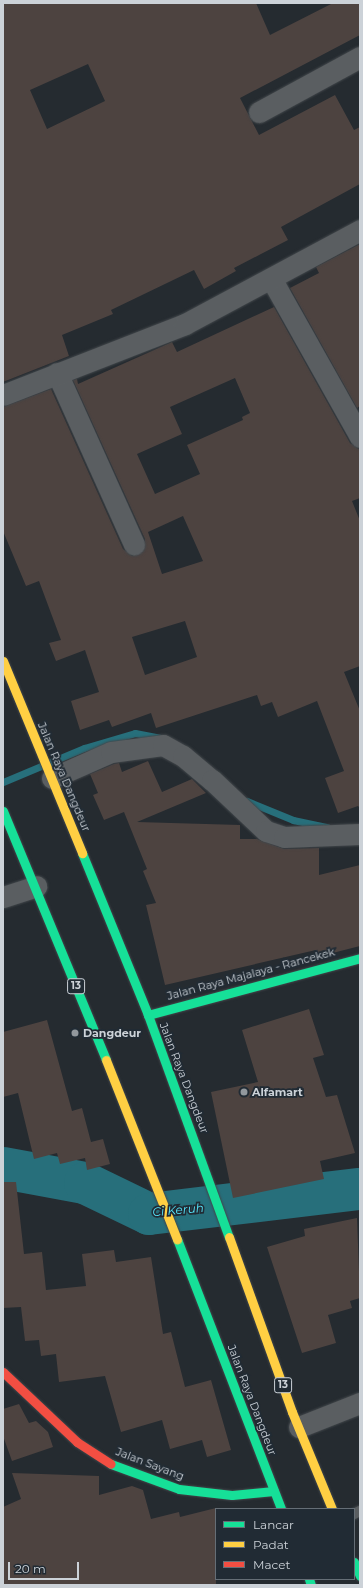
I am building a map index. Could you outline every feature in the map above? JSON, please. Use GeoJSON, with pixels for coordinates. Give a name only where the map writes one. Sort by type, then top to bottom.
{"type":"FeatureCollection","features":[{"type":"Feature","properties":{"kind":"main road","name":"Jalan Raya Dangdeur"},"geometry":{"type":"LineString","coordinates":[[3,661],[148,1015],[200,1152],[236,1260],[299,1427],[332,1508]]}},
{"type":"Feature","properties":{"kind":"main road","name":"Jalan Raya Dangdeur"},"geometry":{"type":"LineString","coordinates":[[3,811],[36,886],[148,1162],[281,1508]]}},
{"type":"Feature","properties":{"kind":"main road","name":"Jalan Raya Majalaya - Rancekek"},"geometry":{"type":"LineString","coordinates":[[148,1015],[360,958]]}},
{"type":"Feature","properties":{"kind":"main road","name":"Jalan Sayang"},"geometry":{"type":"LineString","coordinates":[[3,1372],[77,1442],[116,1466],[179,1489],[232,1495],[274,1491]]}},
{"type":"Feature","properties":{"kind":"main road"},"geometry":{"type":"LineString","coordinates":[[355,1564],[360,1576]]}},
{"type":"Feature","properties":{"kind":"street"},"geometry":{"type":"LineString","coordinates":[[259,112],[360,58]]}},
{"type":"Feature","properties":{"kind":"street"},"geometry":{"type":"LineString","coordinates":[[3,394],[185,324],[272,280],[360,230]]}},
{"type":"Feature","properties":{"kind":"street"},"geometry":{"type":"LineString","coordinates":[[272,280],[360,437]]}},
{"type":"Feature","properties":{"kind":"street"},"geometry":{"type":"LineString","coordinates":[[57,373],[134,544]]}},
{"type":"Feature","properties":{"kind":"street"},"geometry":{"type":"LineString","coordinates":[[50,774],[111,752],[163,745],[200,771],[266,831],[284,836],[360,834]]}},
{"type":"Feature","properties":{"kind":"street"},"geometry":{"type":"LineString","coordinates":[[3,897],[36,886]]}},
{"type":"Feature","properties":{"kind":"street"},"geometry":{"type":"LineString","coordinates":[[299,1427],[360,1403]]}},
{"type":"Feature","properties":{"kind":"building"},"geometry":{"type":"Polygon","coordinates":[[[3,3],[256,3],[270,35],[333,3],[360,3],[360,35],[240,98],[259,135],[335,95],[354,130],[360,127],[360,184],[281,227],[288,240],[234,268],[236,271],[204,289],[194,270],[111,310],[113,314],[62,335],[69,356],[3,382],[3,3]],[[88,64],[30,90],[47,129],[105,101],[88,64]]]}},
{"type":"Feature","properties":{"kind":"building"},"geometry":{"type":"Polygon","coordinates":[[[360,244],[360,406],[357,408],[290,288],[319,273],[316,267],[360,244]]]}},
{"type":"Feature","properties":{"kind":"building"},"geometry":{"type":"Polygon","coordinates":[[[274,307],[350,443],[360,450],[360,498],[352,501],[360,521],[360,666],[344,672],[360,711],[360,808],[358,806],[338,813],[325,778],[344,771],[317,701],[278,717],[272,702],[261,706],[257,695],[156,728],[151,713],[112,727],[109,720],[80,730],[71,701],[99,692],[85,650],[56,661],[49,643],[61,640],[39,581],[26,586],[3,531],[3,407],[51,389],[123,549],[132,556],[143,551],[145,539],[73,380],[77,379],[78,384],[172,342],[177,352],[274,307]],[[235,378],[170,407],[182,434],[137,454],[155,494],[200,474],[187,445],[243,420],[242,417],[250,413],[235,378]],[[183,516],[148,532],[162,574],[203,561],[183,516]],[[185,621],[132,637],[145,675],[197,657],[185,621]]]}},
{"type":"Feature","properties":{"kind":"building"},"geometry":{"type":"Polygon","coordinates":[[[148,761],[162,792],[192,779],[206,793],[137,822],[240,825],[240,839],[257,839],[284,849],[319,848],[319,875],[360,865],[360,946],[317,957],[316,950],[165,985],[146,905],[156,903],[143,871],[147,869],[124,812],[104,820],[93,795],[98,793],[90,774],[119,763],[122,772],[148,761]]]}},
{"type":"Feature","properties":{"kind":"building"},"geometry":{"type":"Polygon","coordinates":[[[309,1009],[324,1055],[313,1058],[326,1097],[337,1095],[355,1153],[320,1161],[324,1179],[233,1198],[211,1092],[258,1082],[242,1030],[309,1009]]]}},
{"type":"Feature","properties":{"kind":"building"},"geometry":{"type":"Polygon","coordinates":[[[47,1020],[72,1111],[82,1108],[91,1142],[103,1139],[110,1164],[87,1170],[85,1158],[60,1164],[57,1153],[34,1159],[18,1093],[3,1097],[3,1032],[47,1020]]]}},
{"type":"Feature","properties":{"kind":"building"},"geometry":{"type":"Polygon","coordinates":[[[3,1182],[16,1182],[24,1254],[42,1252],[46,1290],[86,1286],[82,1254],[114,1250],[116,1262],[151,1257],[163,1334],[171,1332],[185,1387],[211,1380],[231,1450],[207,1457],[202,1440],[170,1449],[162,1420],[121,1432],[105,1376],[59,1382],[56,1354],[41,1356],[39,1340],[25,1341],[21,1307],[3,1308],[3,1182]]]}},
{"type":"Feature","properties":{"kind":"building"},"geometry":{"type":"Polygon","coordinates":[[[357,1218],[360,1298],[350,1301],[352,1308],[328,1315],[336,1343],[302,1353],[267,1247],[305,1236],[304,1229],[357,1218]]]}},
{"type":"Feature","properties":{"kind":"building"},"geometry":{"type":"Polygon","coordinates":[[[19,1404],[29,1423],[36,1421],[48,1432],[53,1447],[12,1461],[3,1436],[3,1409],[19,1404]]]}},
{"type":"Feature","properties":{"kind":"building"},"geometry":{"type":"Polygon","coordinates":[[[12,1473],[99,1476],[99,1495],[132,1486],[143,1490],[151,1519],[179,1512],[180,1517],[215,1508],[216,1585],[3,1585],[3,1507],[21,1499],[12,1473]]]}},
{"type":"Feature","properties":{"kind":"waterway"},"geometry":{"type":"LineString","coordinates":[[3,782],[84,748],[135,733],[160,738]]}},
{"type":"Feature","properties":{"kind":"waterway"},"geometry":{"type":"LineString","coordinates":[[247,801],[293,820],[327,827]]}},
{"type":"Feature","properties":{"kind":"waterway","name":"Ci Keruh"},"geometry":{"type":"LineString","coordinates":[[3,1168],[85,1183],[149,1214],[360,1189]]}},
{"type":"Feature","properties":{"kind":"traffic: fast"},"geometry":{"type":"LineString","coordinates":[[3,811],[106,1060]]}},
{"type":"Feature","properties":{"kind":"traffic: fast"},"geometry":{"type":"LineString","coordinates":[[82,853],[148,1015],[229,1237]]}},
{"type":"Feature","properties":{"kind":"traffic: fast"},"geometry":{"type":"LineString","coordinates":[[148,1015],[360,958]]}},
{"type":"Feature","properties":{"kind":"traffic: fast"},"geometry":{"type":"LineString","coordinates":[[177,1239],[281,1508]]}},
{"type":"Feature","properties":{"kind":"traffic: fast"},"geometry":{"type":"LineString","coordinates":[[111,1464],[179,1489],[232,1495],[274,1491]]}},
{"type":"Feature","properties":{"kind":"traffic: fast"},"geometry":{"type":"LineString","coordinates":[[355,1564],[360,1576]]}},
{"type":"Feature","properties":{"kind":"traffic: fast"},"geometry":{"type":"LineString","coordinates":[[309,1580],[311,1585]]}},
{"type":"Feature","properties":{"kind":"traffic: slow"},"geometry":{"type":"LineString","coordinates":[[3,661],[82,853]]}},
{"type":"Feature","properties":{"kind":"traffic: slow"},"geometry":{"type":"LineString","coordinates":[[106,1060],[177,1239]]}},
{"type":"Feature","properties":{"kind":"traffic: slow"},"geometry":{"type":"LineString","coordinates":[[229,1237],[292,1412],[332,1508]]}},
{"type":"Feature","properties":{"kind":"traffic: jam"},"geometry":{"type":"LineString","coordinates":[[3,1372],[77,1442],[111,1464]]}},
{"type":"Feature","properties":{"kind":"place","name":"Dangdeur"},"geometry":{"type":"Point","coordinates":[75,1033]}},
{"type":"Feature","properties":{"kind":"place","name":"Alfamart"},"geometry":{"type":"Point","coordinates":[244,1092]}}]}
